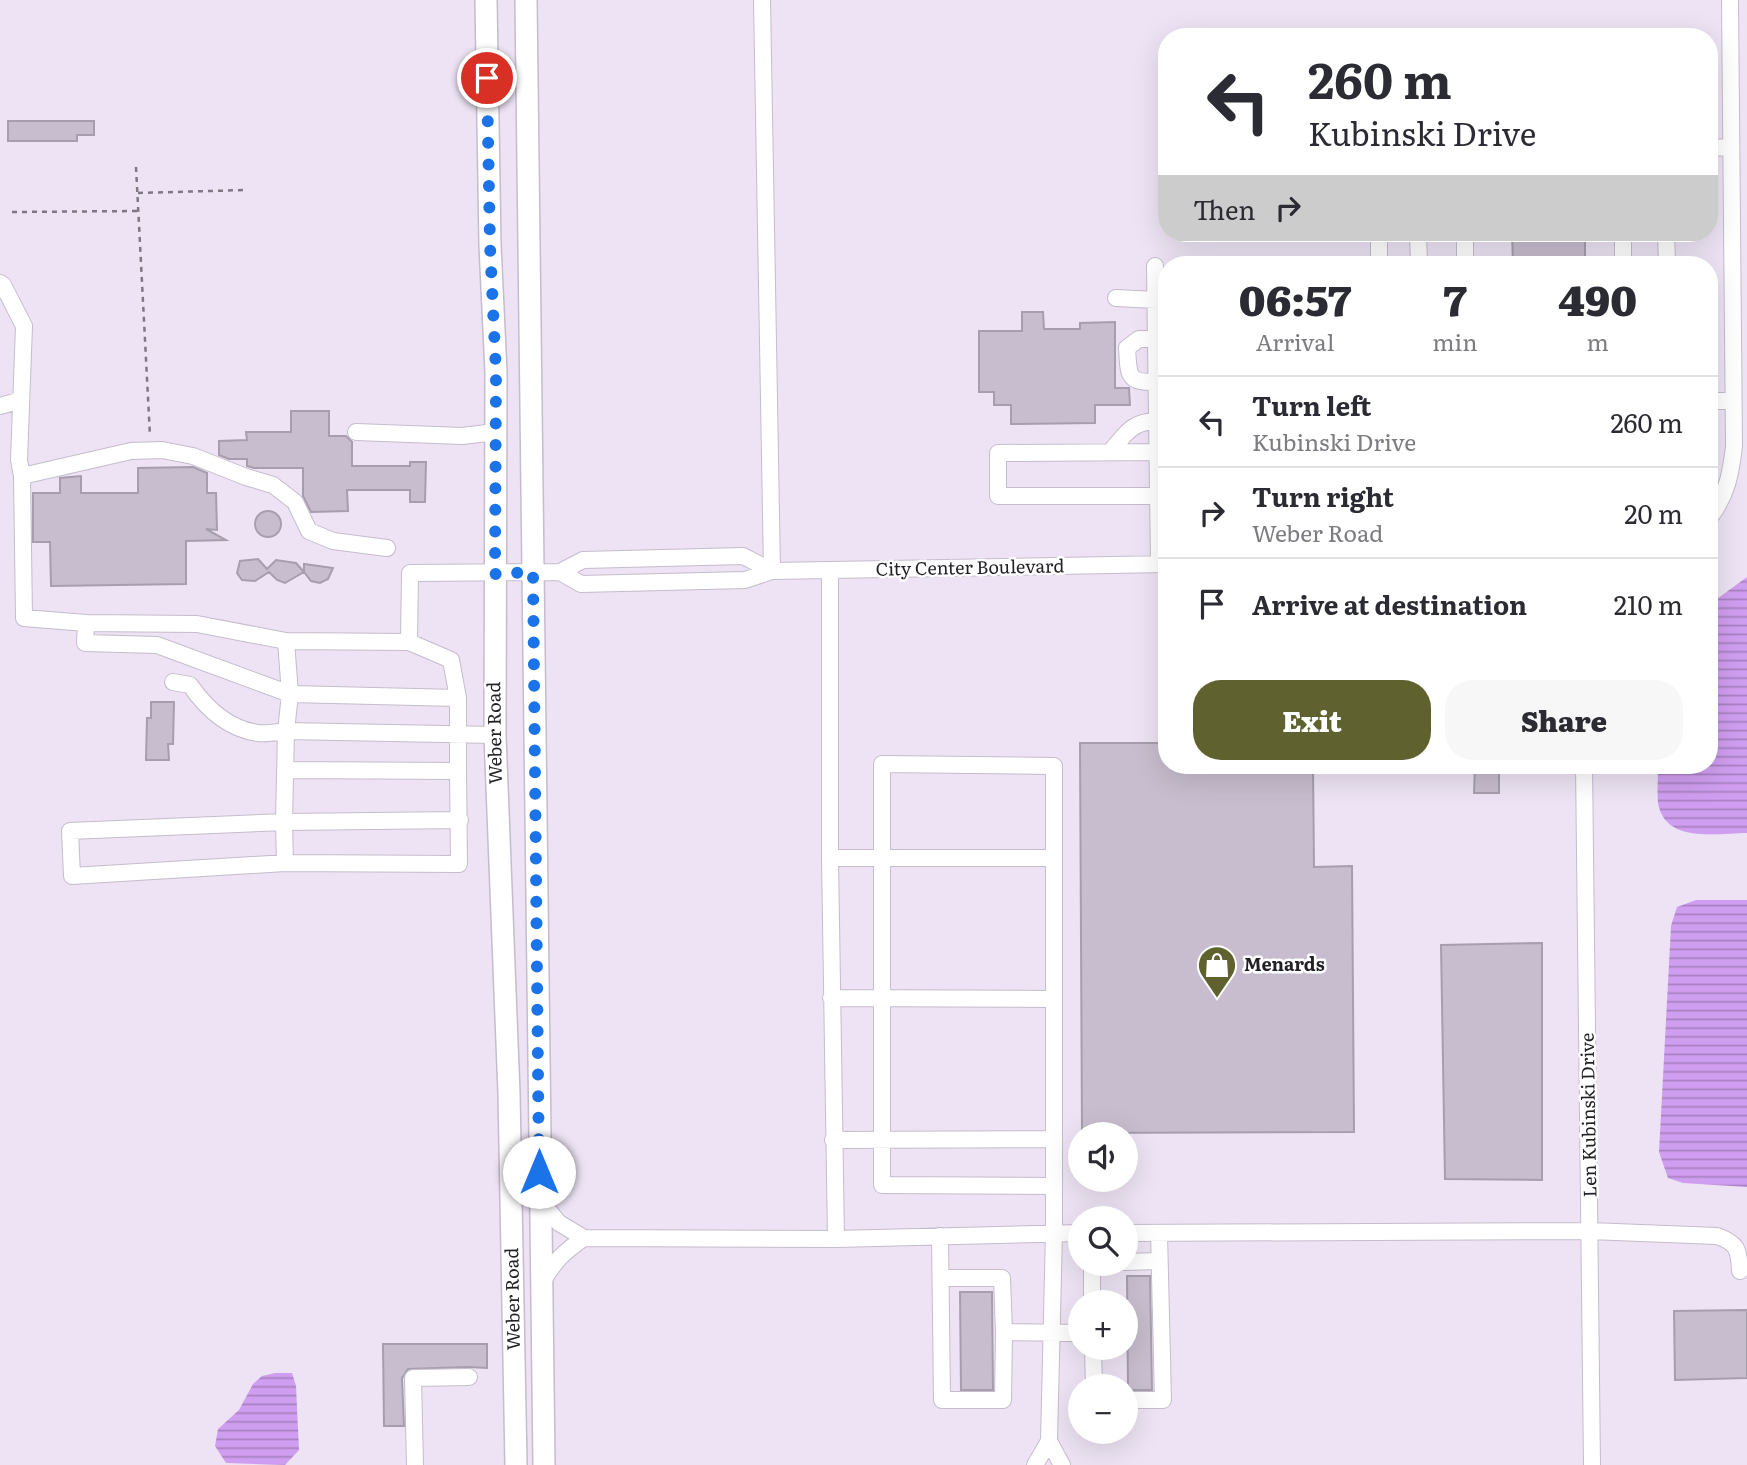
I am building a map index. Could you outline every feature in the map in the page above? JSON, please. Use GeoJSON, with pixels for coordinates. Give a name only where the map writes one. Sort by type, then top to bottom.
{"type":"FeatureCollection","features":[{"type":"Feature","properties":{"kind":"main road","name":"Weber Road"},"geometry":{"type":"LineString","coordinates":[[486,0],[496,432],[495,735],[509,1093],[516,1465]]}},
{"type":"Feature","properties":{"kind":"main road","name":"Weber Road"},"geometry":{"type":"LineString","coordinates":[[526,0],[544,1465]]}},
{"type":"Feature","properties":{"kind":"street"},"geometry":{"type":"LineString","coordinates":[[762,0],[772,571]]}},
{"type":"Feature","properties":{"kind":"street"},"geometry":{"type":"LineString","coordinates":[[1718,507],[1731,475],[1733,401],[1730,0]]}},
{"type":"Feature","properties":{"kind":"street"},"geometry":{"type":"LineString","coordinates":[[1718,148],[1731,147]]}},
{"type":"Feature","properties":{"kind":"street"},"geometry":{"type":"LineString","coordinates":[[1155,267],[1158,452],[998,453],[998,496],[1158,496]]}},
{"type":"Feature","properties":{"kind":"street"},"geometry":{"type":"LineString","coordinates":[[0,283],[24,326],[19,460],[22,476],[23,618],[86,623],[197,624],[286,641],[409,642],[451,660],[458,698],[460,733],[458,771],[460,820],[459,864],[285,863],[72,876],[70,831],[284,822],[460,820]]}},
{"type":"Feature","properties":{"kind":"street"},"geometry":{"type":"LineString","coordinates":[[1116,298],[1156,300]]}},
{"type":"Feature","properties":{"kind":"street"},"geometry":{"type":"LineString","coordinates":[[1156,339],[1139,339],[1127,348],[1129,373],[1133,380],[1141,383],[1157,382]]}},
{"type":"Feature","properties":{"kind":"street"},"geometry":{"type":"LineString","coordinates":[[0,406],[21,400]]}},
{"type":"Feature","properties":{"kind":"street"},"geometry":{"type":"LineString","coordinates":[[1718,401],[1733,401]]}},
{"type":"Feature","properties":{"kind":"street"},"geometry":{"type":"LineString","coordinates":[[1110,452],[1133,425],[1144,421],[1158,421]]}},
{"type":"Feature","properties":{"kind":"street"},"geometry":{"type":"LineString","coordinates":[[356,432],[462,436],[496,432]]}},
{"type":"Feature","properties":{"kind":"street"},"geometry":{"type":"LineString","coordinates":[[22,476],[131,451],[162,450],[193,456],[246,478],[273,485],[295,502],[309,531],[333,541],[387,548]]}},
{"type":"Feature","properties":{"kind":"street","name":"City Center Boulevard"},"geometry":{"type":"LineString","coordinates":[[560,572],[583,560],[743,556],[772,571]]}},
{"type":"Feature","properties":{"kind":"street","name":"City Center Boulevard"},"geometry":{"type":"LineString","coordinates":[[560,572],[581,584],[745,580],[772,571],[1158,564]]}},
{"type":"Feature","properties":{"kind":"street"},"geometry":{"type":"LineString","coordinates":[[830,571],[831,998],[836,1239]]}},
{"type":"Feature","properties":{"kind":"street"},"geometry":{"type":"LineString","coordinates":[[409,642],[410,573],[560,572]]}},
{"type":"Feature","properties":{"kind":"street"},"geometry":{"type":"LineString","coordinates":[[86,623],[85,643],[157,645],[290,694],[458,698]]}},
{"type":"Feature","properties":{"kind":"street"},"geometry":{"type":"LineString","coordinates":[[285,863],[286,731],[290,694],[286,641]]}},
{"type":"Feature","properties":{"kind":"street"},"geometry":{"type":"LineString","coordinates":[[173,682],[190,685],[220,718],[257,733],[286,731],[495,735]]}},
{"type":"Feature","properties":{"kind":"street"},"geometry":{"type":"LineString","coordinates":[[1035,1465],[1049,1441],[1052,1334],[1054,1233],[1054,766],[882,764],[882,1185],[1053,1186]]}},
{"type":"Feature","properties":{"kind":"street"},"geometry":{"type":"LineString","coordinates":[[286,770],[458,771]]}},
{"type":"Feature","properties":{"kind":"street","name":"Len Kubinski Drive"},"geometry":{"type":"LineString","coordinates":[[1584,774],[1592,1465]]}},
{"type":"Feature","properties":{"kind":"street"},"geometry":{"type":"LineString","coordinates":[[830,858],[1054,858]]}},
{"type":"Feature","properties":{"kind":"street"},"geometry":{"type":"LineString","coordinates":[[831,998],[1053,999]]}},
{"type":"Feature","properties":{"kind":"street"},"geometry":{"type":"LineString","coordinates":[[833,1140],[1053,1139]]}},
{"type":"Feature","properties":{"kind":"street"},"geometry":{"type":"LineString","coordinates":[[539,1199],[559,1223],[584,1238],[836,1239],[1068,1233]]}},
{"type":"Feature","properties":{"kind":"street"},"geometry":{"type":"LineString","coordinates":[[1138,1233],[1590,1230],[1717,1236],[1732,1241],[1739,1254],[1740,1271]]}},
{"type":"Feature","properties":{"kind":"street"},"geometry":{"type":"LineString","coordinates":[[1138,1400],[1163,1400],[1159,1233]]}},
{"type":"Feature","properties":{"kind":"street"},"geometry":{"type":"LineString","coordinates":[[940,1236],[942,1400],[1003,1400],[1002,1278],[941,1278]]}},
{"type":"Feature","properties":{"kind":"street"},"geometry":{"type":"LineString","coordinates":[[541,1285],[552,1264],[584,1238]]}},
{"type":"Feature","properties":{"kind":"street"},"geometry":{"type":"LineString","coordinates":[[1138,1262],[1159,1262]]}},
{"type":"Feature","properties":{"kind":"street"},"geometry":{"type":"LineString","coordinates":[[1004,1332],[1068,1333]]}},
{"type":"Feature","properties":{"kind":"street"},"geometry":{"type":"LineString","coordinates":[[415,1465],[413,1378],[469,1377]]}},
{"type":"Feature","properties":{"kind":"street"},"geometry":{"type":"LineString","coordinates":[[1049,1441],[1062,1465]]}},
{"type":"Feature","properties":{"kind":"path"},"geometry":{"type":"LineString","coordinates":[[136,167],[151,450]]}},
{"type":"Feature","properties":{"kind":"path"},"geometry":{"type":"LineString","coordinates":[[138,193],[246,190]]}},
{"type":"Feature","properties":{"kind":"path"},"geometry":{"type":"LineString","coordinates":[[12,212],[138,211]]}},
{"type":"Feature","properties":{"kind":"shaded area"},"geometry":{"type":"Polygon","coordinates":[[[1747,577],[1747,833],[1708,834],[1681,831],[1663,816],[1658,803],[1658,774],[1718,774],[1718,598],[1747,577]]]}},
{"type":"Feature","properties":{"kind":"shaded area"},"geometry":{"type":"Polygon","coordinates":[[[1696,900],[1747,900],[1747,1187],[1683,1183],[1668,1178],[1659,1152],[1671,926],[1677,907],[1696,900]]]}},
{"type":"Feature","properties":{"kind":"shaded area"},"geometry":{"type":"Polygon","coordinates":[[[292,1373],[296,1386],[299,1450],[285,1465],[226,1463],[215,1446],[218,1429],[239,1410],[253,1384],[262,1376],[292,1373]]]}},
{"type":"Feature","properties":{"kind":"building"},"geometry":{"type":"Polygon","coordinates":[[[8,121],[94,121],[94,135],[77,135],[77,141],[8,141],[8,121]]]}},
{"type":"Feature","properties":{"kind":"building"},"geometry":{"type":"Polygon","coordinates":[[[1512,242],[1585,242],[1585,256],[1513,256],[1512,242]]]}},
{"type":"Feature","properties":{"kind":"building"},"geometry":{"type":"Polygon","coordinates":[[[1022,312],[1043,312],[1044,329],[1080,329],[1080,323],[1115,322],[1115,388],[1129,388],[1130,405],[1095,405],[1095,423],[1011,424],[1011,405],[994,405],[994,392],[979,392],[979,331],[1022,331],[1022,312]]]}},
{"type":"Feature","properties":{"kind":"building"},"geometry":{"type":"Polygon","coordinates":[[[291,411],[329,411],[329,436],[346,436],[352,442],[352,466],[410,466],[410,462],[426,462],[425,502],[410,502],[410,490],[347,490],[348,511],[311,512],[303,496],[303,468],[254,468],[247,466],[247,459],[229,459],[219,455],[219,441],[247,440],[246,432],[291,432],[291,411]]]}},
{"type":"Feature","properties":{"kind":"building"},"geometry":{"type":"Polygon","coordinates":[[[193,467],[207,473],[207,493],[216,493],[217,530],[206,529],[226,540],[186,541],[186,584],[51,586],[50,542],[33,542],[33,493],[60,493],[60,478],[81,476],[81,493],[138,493],[138,468],[193,467]]]}},
{"type":"Feature","properties":{"kind":"building"},"geometry":{"type":"Polygon","coordinates":[[[268,511],[277,515],[281,524],[277,533],[268,537],[259,533],[255,524],[259,515],[268,511]]]}},
{"type":"Feature","properties":{"kind":"building"},"geometry":{"type":"Polygon","coordinates":[[[258,559],[267,569],[276,560],[296,563],[304,572],[285,583],[269,572],[255,581],[242,580],[237,573],[240,561],[258,559]]]}},
{"type":"Feature","properties":{"kind":"building"},"geometry":{"type":"Polygon","coordinates":[[[304,564],[333,568],[328,579],[320,583],[311,581],[304,572],[304,564]]]}},
{"type":"Feature","properties":{"kind":"building"},"geometry":{"type":"Polygon","coordinates":[[[151,702],[174,702],[173,744],[168,744],[169,760],[146,760],[147,718],[151,718],[151,702]]]}},
{"type":"Feature","properties":{"kind":"building","name":"Menards"},"geometry":{"type":"Polygon","coordinates":[[[1080,743],[1158,743],[1158,774],[1313,774],[1314,867],[1352,866],[1354,1132],[1138,1133],[1138,1122],[1082,1122],[1080,743]]]}},
{"type":"Feature","properties":{"kind":"building"},"geometry":{"type":"Polygon","coordinates":[[[1475,774],[1499,774],[1499,793],[1474,793],[1475,774]]]}},
{"type":"Feature","properties":{"kind":"building"},"geometry":{"type":"Polygon","coordinates":[[[1542,943],[1542,1180],[1445,1179],[1441,945],[1542,943]]]}},
{"type":"Feature","properties":{"kind":"building"},"geometry":{"type":"Polygon","coordinates":[[[1127,1276],[1150,1276],[1152,1390],[1138,1390],[1138,1374],[1128,1374],[1128,1360],[1138,1360],[1138,1290],[1127,1290],[1127,1276]]]}},
{"type":"Feature","properties":{"kind":"building"},"geometry":{"type":"Polygon","coordinates":[[[960,1292],[992,1292],[993,1390],[961,1390],[960,1292]]]}},
{"type":"Feature","properties":{"kind":"building"},"geometry":{"type":"Polygon","coordinates":[[[1747,1310],[1747,1378],[1675,1380],[1674,1311],[1747,1310]]]}},
{"type":"Feature","properties":{"kind":"building"},"geometry":{"type":"Polygon","coordinates":[[[383,1344],[487,1344],[487,1368],[408,1369],[402,1378],[404,1426],[384,1426],[383,1344]]]}},
{"type":"Feature","properties":{"kind":"place","name":"Menards"},"geometry":{"type":"Point","coordinates":[1217,999]}},
{"type":"Feature","properties":{"kind":"route"},"geometry":{"type":"LineString","coordinates":[[487,78],[490,245],[496,372],[495,574],[533,572],[539,952],[539,1172]]}}]}
